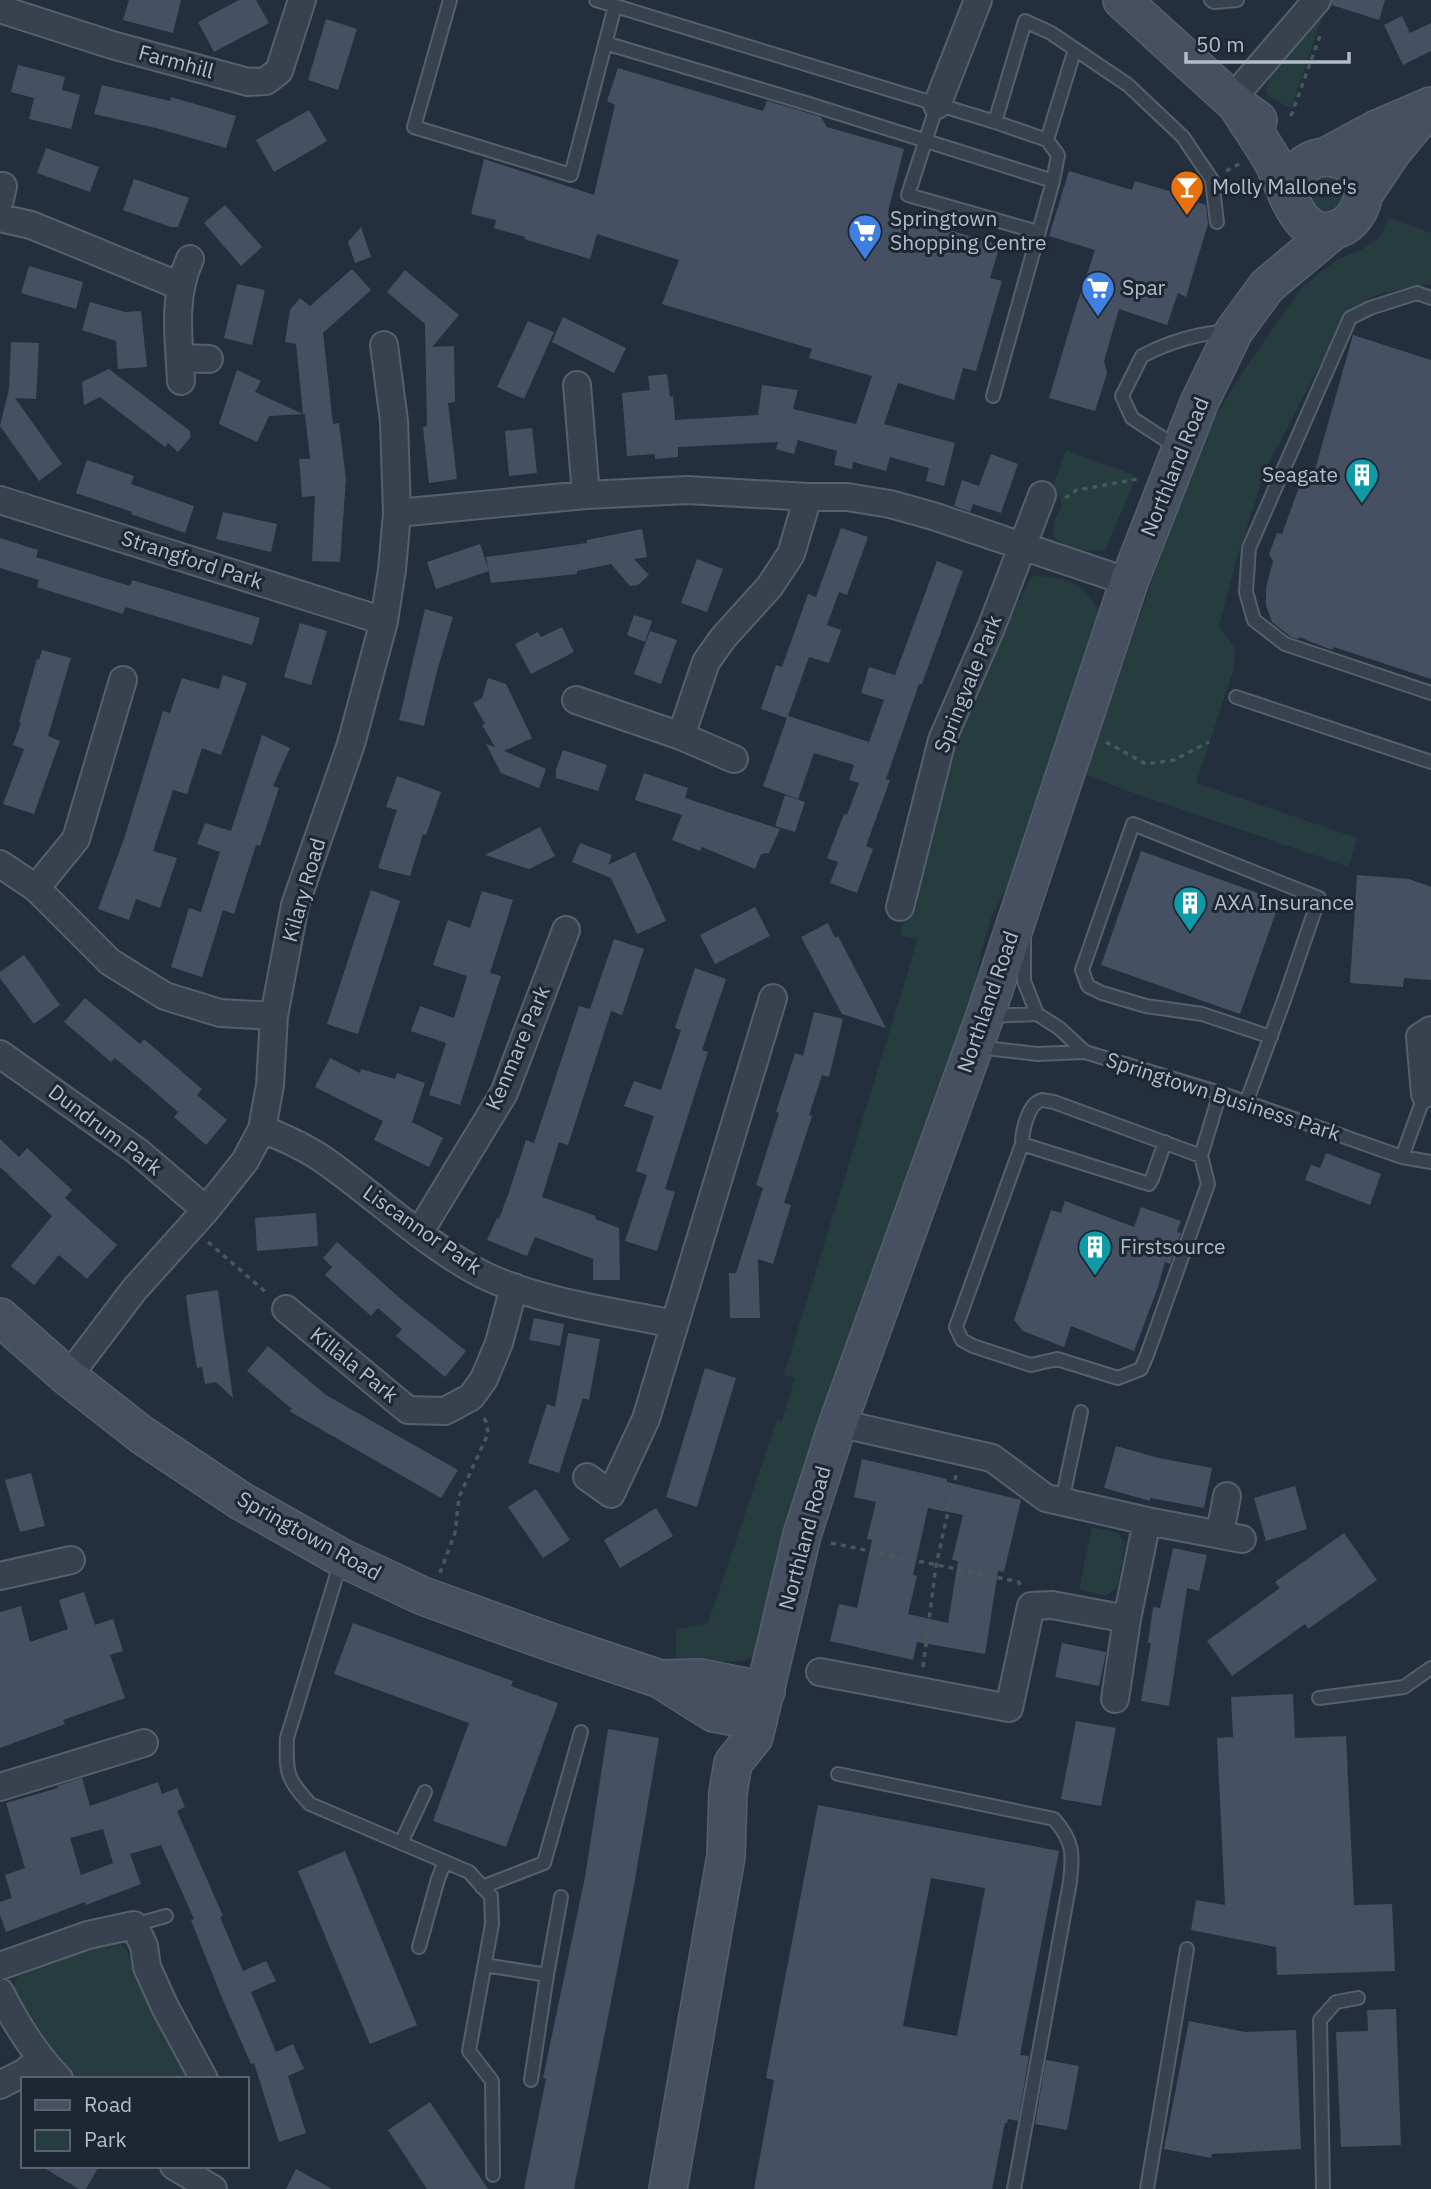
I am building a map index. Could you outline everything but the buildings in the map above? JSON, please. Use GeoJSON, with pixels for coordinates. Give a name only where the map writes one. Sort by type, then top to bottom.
{"type":"FeatureCollection","features":[{"type":"Feature","properties":{"kind":"main road"},"geometry":{"type":"LineString","coordinates":[[1122,0],[1234,102],[1286,140],[1323,158],[1336,159],[1347,164],[1361,183],[1363,195]]}},
{"type":"Feature","properties":{"kind":"main road"},"geometry":{"type":"LineString","coordinates":[[1234,102],[1272,160],[1300,219],[1310,227],[1321,230],[1334,230],[1354,217],[1363,195],[1391,152],[1430,107]]}},
{"type":"Feature","properties":{"kind":"main road"},"geometry":{"type":"LineString","coordinates":[[1291,203],[1290,185],[1303,165],[1430,107]]}},
{"type":"Feature","properties":{"kind":"main road","name":"Northland Road"},"geometry":{"type":"LineString","coordinates":[[1267,286],[1291,203]]}},
{"type":"Feature","properties":{"kind":"main road","name":"Northland Road"},"geometry":{"type":"LineString","coordinates":[[668,2189],[726,1856],[728,1793],[733,1763],[759,1716],[802,1535],[838,1423],[979,1031],[1129,582],[1199,403],[1234,331],[1267,286],[1334,230]]}},
{"type":"Feature","properties":{"kind":"main road","name":"Springtown Road"},"geometry":{"type":"LineString","coordinates":[[0,1317],[68,1377],[142,1435],[242,1501],[342,1558],[423,1596],[660,1679],[714,1713],[759,1716]]}},
{"type":"Feature","properties":{"kind":"street","name":"Farmhill"},"geometry":{"type":"LineString","coordinates":[[0,9],[112,45],[248,82],[266,81],[279,71],[302,0]]}},
{"type":"Feature","properties":{"kind":"street"},"geometry":{"type":"LineString","coordinates":[[937,105],[978,0]]}},
{"type":"Feature","properties":{"kind":"street"},"geometry":{"type":"LineString","coordinates":[[1234,102],[1321,12]]}},
{"type":"Feature","properties":{"kind":"street"},"geometry":{"type":"LineString","coordinates":[[0,218],[31,225],[180,286]]}},
{"type":"Feature","properties":{"kind":"street"},"geometry":{"type":"LineString","coordinates":[[190,259],[180,286],[177,305],[181,370],[209,359]]}},
{"type":"Feature","properties":{"kind":"street","name":"Kilary Road"},"geometry":{"type":"LineString","coordinates":[[68,1377],[134,1290],[199,1218],[245,1161],[262,1129],[270,1085],[274,1016],[295,905],[351,744],[384,621],[397,513],[394,421],[384,345]]}},
{"type":"Feature","properties":{"kind":"street"},"geometry":{"type":"LineString","coordinates":[[571,401],[586,495]]}},
{"type":"Feature","properties":{"kind":"street"},"geometry":{"type":"LineString","coordinates":[[397,513],[586,495],[687,490],[847,497],[890,504],[1129,582]]}},
{"type":"Feature","properties":{"kind":"street"},"geometry":{"type":"LineString","coordinates":[[681,736],[706,662],[723,638],[770,586],[791,554],[808,497]]}},
{"type":"Feature","properties":{"kind":"street","name":"Strangford Park"},"geometry":{"type":"LineString","coordinates":[[0,500],[384,621]]}},
{"type":"Feature","properties":{"kind":"street","name":"Springvale Park"},"geometry":{"type":"LineString","coordinates":[[900,907],[943,740],[1023,546],[1050,500]]}},
{"type":"Feature","properties":{"kind":"street"},"geometry":{"type":"LineString","coordinates":[[36,888],[76,839],[123,680]]}},
{"type":"Feature","properties":{"kind":"street"},"geometry":{"type":"LineString","coordinates":[[576,700],[681,736],[734,759]]}},
{"type":"Feature","properties":{"kind":"street"},"geometry":{"type":"LineString","coordinates":[[0,864],[36,888],[110,962],[165,996],[220,1013],[274,1016]]}},
{"type":"Feature","properties":{"kind":"street","name":"Kenmare Park"},"geometry":{"type":"LineString","coordinates":[[419,1233],[503,1093],[566,930]]}},
{"type":"Feature","properties":{"kind":"street"},"geometry":{"type":"LineString","coordinates":[[587,1477],[611,1494],[646,1419],[773,998]]}},
{"type":"Feature","properties":{"kind":"street"},"geometry":{"type":"LineString","coordinates":[[1425,1094],[1420,1037],[1431,1030]]}},
{"type":"Feature","properties":{"kind":"street","name":"Dundrum Park"},"geometry":{"type":"LineString","coordinates":[[0,1054],[137,1151],[199,1218]]}},
{"type":"Feature","properties":{"kind":"street","name":"Liscannor Park"},"geometry":{"type":"LineString","coordinates":[[262,1129],[287,1139],[326,1161],[419,1233],[475,1270],[541,1296],[674,1324]]}},
{"type":"Feature","properties":{"kind":"street"},"geometry":{"type":"LineString","coordinates":[[471,1397],[484,1379],[499,1343],[514,1287]]}},
{"type":"Feature","properties":{"kind":"street","name":"Killala Park"},"geometry":{"type":"LineString","coordinates":[[286,1309],[408,1410],[445,1411],[471,1397]]}},
{"type":"Feature","properties":{"kind":"street"},"geometry":{"type":"LineString","coordinates":[[838,1423],[992,1458],[1046,1498],[1147,1521],[1231,1536],[1227,1496]]}},
{"type":"Feature","properties":{"kind":"street"},"geometry":{"type":"LineString","coordinates":[[1115,1699],[1127,1619],[1147,1521]]}},
{"type":"Feature","properties":{"kind":"street"},"geometry":{"type":"LineString","coordinates":[[0,1576],[71,1560]]}},
{"type":"Feature","properties":{"kind":"street"},"geometry":{"type":"LineString","coordinates":[[820,1672],[1009,1708],[1031,1606],[1052,1605],[1127,1619]]}},
{"type":"Feature","properties":{"kind":"street"},"geometry":{"type":"LineString","coordinates":[[0,1787],[144,1743]]}},
{"type":"Feature","properties":{"kind":"street"},"geometry":{"type":"LineString","coordinates":[[0,1966],[88,1935],[134,1925],[144,1947],[147,1967],[165,2007],[203,2077]]}},
{"type":"Feature","properties":{"kind":"street"},"geometry":{"type":"LineString","coordinates":[[0,1992],[13,2019],[40,2059],[57,2077]]}},
{"type":"Feature","properties":{"kind":"street"},"geometry":{"type":"LineString","coordinates":[[0,2085],[25,2072],[40,2059]]}},
{"type":"Feature","properties":{"kind":"street"},"geometry":{"type":"LineString","coordinates":[[179,2168],[211,2180]]}},
{"type":"Feature","properties":{"kind":"lane"},"geometry":{"type":"LineString","coordinates":[[450,0],[414,127],[571,175],[615,6]]}},
{"type":"Feature","properties":{"kind":"lane"},"geometry":{"type":"LineString","coordinates":[[596,0],[1047,140],[1058,155],[1053,181],[993,396]]}},
{"type":"Feature","properties":{"kind":"lane"},"geometry":{"type":"LineString","coordinates":[[1211,0],[1237,0]]}},
{"type":"Feature","properties":{"kind":"lane"},"geometry":{"type":"LineString","coordinates":[[995,122],[1025,21],[1051,33],[1128,85],[1183,137],[1212,180],[1217,222]]}},
{"type":"Feature","properties":{"kind":"lane"},"geometry":{"type":"LineString","coordinates":[[605,43],[1053,181]]}},
{"type":"Feature","properties":{"kind":"lane"},"geometry":{"type":"LineString","coordinates":[[1047,140],[1074,49]]}},
{"type":"Feature","properties":{"kind":"lane"},"geometry":{"type":"LineString","coordinates":[[937,105],[908,195],[1038,232]]}},
{"type":"Feature","properties":{"kind":"lane"},"geometry":{"type":"LineString","coordinates":[[1431,298],[1417,293],[1370,308],[1350,318],[1249,548],[1246,592],[1254,620],[1285,644],[1431,693]]}},
{"type":"Feature","properties":{"kind":"lane"},"geometry":{"type":"LineString","coordinates":[[1180,450],[1132,418],[1122,396],[1142,356],[1184,339],[1214,332],[1234,331]]}},
{"type":"Feature","properties":{"kind":"lane"},"geometry":{"type":"LineString","coordinates":[[1236,697],[1431,762]]}},
{"type":"Feature","properties":{"kind":"lane"},"geometry":{"type":"LineString","coordinates":[[1246,1102],[1271,1037],[1319,898],[1133,824],[1083,970],[1088,986],[1146,1006],[1202,1014],[1271,1037]]}},
{"type":"Feature","properties":{"kind":"lane"},"geometry":{"type":"LineString","coordinates":[[1023,902],[1024,981],[1037,1014],[1059,1028],[1085,1052]]}},
{"type":"Feature","properties":{"kind":"lane"},"geometry":{"type":"LineString","coordinates":[[979,1031],[1037,1014]]}},
{"type":"Feature","properties":{"kind":"lane","name":"Springtown Business Park"},"geometry":{"type":"LineString","coordinates":[[979,1031],[1037,1054],[1085,1052],[1220,1093],[1402,1157],[1431,1161]]}},
{"type":"Feature","properties":{"kind":"lane"},"geometry":{"type":"LineString","coordinates":[[1201,1156],[1043,1100],[1036,1104],[1022,1132],[1022,1144],[956,1327],[962,1339],[973,1346],[1031,1365],[1057,1359],[1118,1378],[1141,1369],[1208,1184],[1201,1156],[1220,1093]]}},
{"type":"Feature","properties":{"kind":"lane"},"geometry":{"type":"LineString","coordinates":[[1402,1157],[1425,1094]]}},
{"type":"Feature","properties":{"kind":"lane"},"geometry":{"type":"LineString","coordinates":[[1022,1144],[1149,1184],[1165,1142]]}},
{"type":"Feature","properties":{"kind":"lane"},"geometry":{"type":"LineString","coordinates":[[1062,1502],[1082,1412]]}},
{"type":"Feature","properties":{"kind":"lane"},"geometry":{"type":"LineString","coordinates":[[342,1558],[287,1738],[286,1767],[294,1786],[310,1804],[469,1872],[491,1896],[492,1923],[469,2051],[492,2081],[493,2175]]}},
{"type":"Feature","properties":{"kind":"lane"},"geometry":{"type":"LineString","coordinates":[[1319,1698],[1404,1687],[1431,1668]]}},
{"type":"Feature","properties":{"kind":"lane"},"geometry":{"type":"LineString","coordinates":[[482,1887],[544,1863],[581,1732]]}},
{"type":"Feature","properties":{"kind":"lane"},"geometry":{"type":"LineString","coordinates":[[838,1774],[1054,1819],[1065,1832],[1073,1851],[1070,1882],[1014,2189]]}},
{"type":"Feature","properties":{"kind":"lane"},"geometry":{"type":"LineString","coordinates":[[401,1843],[425,1792]]}},
{"type":"Feature","properties":{"kind":"lane"},"geometry":{"type":"LineString","coordinates":[[419,1947],[445,1862]]}},
{"type":"Feature","properties":{"kind":"lane"},"geometry":{"type":"LineString","coordinates":[[531,2080],[561,1897]]}},
{"type":"Feature","properties":{"kind":"lane"},"geometry":{"type":"LineString","coordinates":[[134,1925],[166,1916]]}},
{"type":"Feature","properties":{"kind":"lane"},"geometry":{"type":"LineString","coordinates":[[1147,2189],[1187,1950]]}},
{"type":"Feature","properties":{"kind":"lane"},"geometry":{"type":"LineString","coordinates":[[485,1965],[547,1975]]}},
{"type":"Feature","properties":{"kind":"lane"},"geometry":{"type":"LineString","coordinates":[[1323,2189],[1320,2020],[1336,2002],[1357,1998]]}},
{"type":"Feature","properties":{"kind":"path"},"geometry":{"type":"LineString","coordinates":[[1291,116],[1321,12]]}},
{"type":"Feature","properties":{"kind":"path"},"geometry":{"type":"LineString","coordinates":[[1212,180],[1245,160]]}},
{"type":"Feature","properties":{"kind":"path"},"geometry":{"type":"LineString","coordinates":[[1050,500],[1065,498],[1077,490],[1147,477]]}},
{"type":"Feature","properties":{"kind":"path"},"geometry":{"type":"LineString","coordinates":[[1076,738],[1094,744],[1106,742],[1146,764],[1174,760],[1209,742]]}},
{"type":"Feature","properties":{"kind":"path"},"geometry":{"type":"LineString","coordinates":[[199,1218],[286,1309]]}},
{"type":"Feature","properties":{"kind":"path"},"geometry":{"type":"LineString","coordinates":[[437,1580],[455,1533],[459,1497],[488,1434],[487,1423],[471,1397]]}},
{"type":"Feature","properties":{"kind":"path"},"geometry":{"type":"LineString","coordinates":[[920,1690],[936,1566],[961,1452]]}},
{"type":"Feature","properties":{"kind":"path"},"geometry":{"type":"LineString","coordinates":[[831,1543],[1019,1583],[1031,1606]]}},
{"type":"Feature","properties":{"kind":"green space"},"geometry":{"type":"Polygon","coordinates":[[[1324,12],[1291,108],[1269,97],[1266,91],[1271,71],[1324,12]]]}},
{"type":"Feature","properties":{"kind":"green space"},"geometry":{"type":"Polygon","coordinates":[[[1334,173],[1347,188],[1341,208],[1328,212],[1318,211],[1310,206],[1306,186],[1309,180],[1334,173]]]}},
{"type":"Feature","properties":{"kind":"green space"},"geometry":{"type":"Polygon","coordinates":[[[1389,217],[1431,233],[1431,284],[1379,294],[1349,309],[1265,471],[1219,626],[1235,648],[1234,668],[1196,783],[1357,838],[1349,867],[1084,774],[1189,477],[1215,417],[1248,364],[1301,289],[1337,260],[1364,248],[1380,237],[1389,217]]]}},
{"type":"Feature","properties":{"kind":"green space"},"geometry":{"type":"Polygon","coordinates":[[[1066,450],[1134,475],[1132,488],[1105,550],[1078,549],[1053,536],[1054,521],[1062,505],[1060,496],[1050,494],[1066,450]]]}},
{"type":"Feature","properties":{"kind":"green space"},"geometry":{"type":"Polygon","coordinates":[[[1031,577],[1060,579],[1076,585],[1102,614],[1024,856],[992,915],[980,956],[973,997],[756,1655],[727,1662],[676,1657],[676,1629],[708,1623],[777,1420],[782,1421],[795,1378],[784,1375],[918,939],[900,935],[954,742],[990,658],[1031,577]]]}},
{"type":"Feature","properties":{"kind":"green space"},"geometry":{"type":"Polygon","coordinates":[[[1092,1527],[1118,1533],[1125,1544],[1117,1588],[1105,1596],[1079,1589],[1092,1527]]]}},
{"type":"Feature","properties":{"kind":"green space"},"geometry":{"type":"Polygon","coordinates":[[[105,1938],[118,1941],[125,1947],[190,2077],[71,2077],[46,2049],[12,1991],[22,1967],[105,1938]]]}},
{"type":"Feature","properties":{"kind":"place","name":"Molly Mallone's"},"geometry":{"type":"Point","coordinates":[1187,217]}},
{"type":"Feature","properties":{"kind":"place","name":"Springtown Shopping Centre"},"geometry":{"type":"Point","coordinates":[865,261]}},
{"type":"Feature","properties":{"kind":"place","name":"Spar"},"geometry":{"type":"Point","coordinates":[1098,318]}},
{"type":"Feature","properties":{"kind":"place","name":"Seagate"},"geometry":{"type":"Point","coordinates":[1362,505]}},
{"type":"Feature","properties":{"kind":"place","name":"AXA Insurance"},"geometry":{"type":"Point","coordinates":[1190,933]}},
{"type":"Feature","properties":{"kind":"place","name":"Firstsource"},"geometry":{"type":"Point","coordinates":[1095,1277]}}]}
